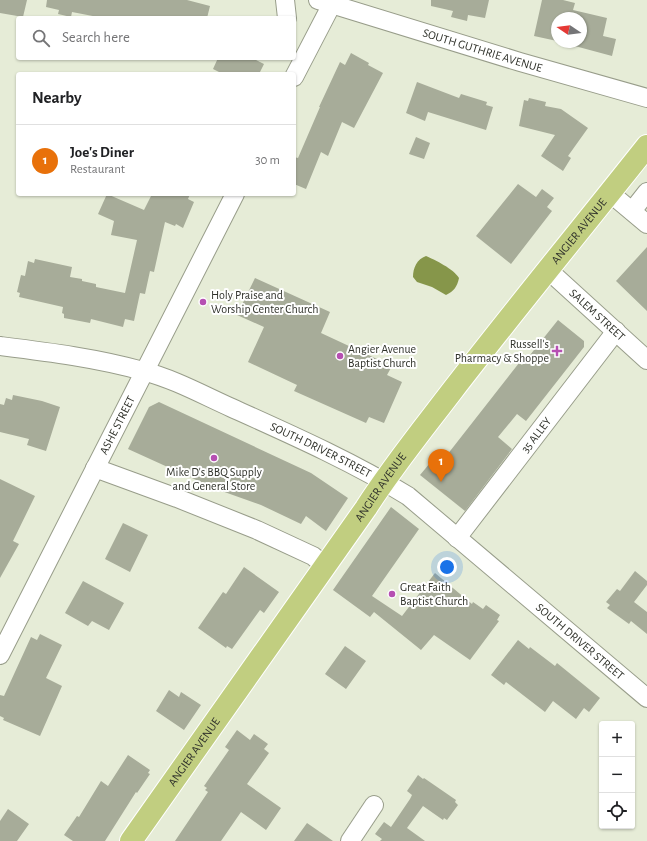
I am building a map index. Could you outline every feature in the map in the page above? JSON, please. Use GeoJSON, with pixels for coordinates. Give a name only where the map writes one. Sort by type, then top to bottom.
{"type":"FeatureCollection","features":[{"type":"Feature","properties":{"kind":"main road","name":"ANGIER AVENUE"},"geometry":{"type":"LineString","coordinates":[[131,841],[384,481],[473,363],[647,146]]}},
{"type":"Feature","properties":{"kind":"street"},"geometry":{"type":"LineString","coordinates":[[285,0],[287,16]]}},
{"type":"Feature","properties":{"kind":"street"},"geometry":{"type":"LineString","coordinates":[[296,72],[328,2]]}},
{"type":"Feature","properties":{"kind":"street","name":"SOUTH GUTHRIE AVENUE"},"geometry":{"type":"LineString","coordinates":[[328,2],[520,62],[647,98]]}},
{"type":"Feature","properties":{"kind":"street"},"geometry":{"type":"LineString","coordinates":[[292,60],[294,72]]}},
{"type":"Feature","properties":{"kind":"street"},"geometry":{"type":"LineString","coordinates":[[632,211],[647,192]]}},
{"type":"Feature","properties":{"kind":"street"},"geometry":{"type":"LineString","coordinates":[[610,193],[647,224]]}},
{"type":"Feature","properties":{"kind":"street","name":"ASHE STREET"},"geometry":{"type":"LineString","coordinates":[[0,656],[234,196]]}},
{"type":"Feature","properties":{"kind":"street","name":"SALEM STREET"},"geometry":{"type":"LineString","coordinates":[[547,269],[647,360]]}},
{"type":"Feature","properties":{"kind":"street","name":"35 ALLEY"},"geometry":{"type":"LineString","coordinates":[[457,538],[616,331]]}},
{"type":"Feature","properties":{"kind":"street","name":"SOUTH DRIVER STREET"},"geometry":{"type":"LineString","coordinates":[[0,346],[91,359],[145,371],[171,380],[384,481],[408,496],[647,698]]}},
{"type":"Feature","properties":{"kind":"street"},"geometry":{"type":"LineString","coordinates":[[95,468],[177,498],[257,530],[313,556],[325,566]]}},
{"type":"Feature","properties":{"kind":"street"},"geometry":{"type":"LineString","coordinates":[[350,841],[374,805]]}},
{"type":"Feature","properties":{"kind":"shaded area"},"geometry":{"type":"Polygon","coordinates":[[[426,256],[449,268],[459,278],[455,288],[446,295],[432,287],[417,282],[413,277],[416,264],[420,259],[426,256]]]}},
{"type":"Feature","properties":{"kind":"building"},"geometry":{"type":"Polygon","coordinates":[[[0,0],[27,0],[23,16],[0,13],[0,0]]]}},
{"type":"Feature","properties":{"kind":"building"},"geometry":{"type":"Polygon","coordinates":[[[47,0],[187,0],[210,6],[208,16],[93,16],[72,12],[71,16],[67,16],[58,14],[59,10],[46,7],[47,0]]]}},
{"type":"Feature","properties":{"kind":"building"},"geometry":{"type":"Polygon","coordinates":[[[431,0],[489,0],[485,18],[468,15],[467,21],[451,17],[453,11],[431,6],[431,0]]]}},
{"type":"Feature","properties":{"kind":"building"},"geometry":{"type":"Polygon","coordinates":[[[542,0],[563,0],[575,3],[573,10],[582,12],[551,12],[551,40],[534,36],[542,0]]]}},
{"type":"Feature","properties":{"kind":"building"},"geometry":{"type":"Polygon","coordinates":[[[587,13],[607,18],[603,36],[616,39],[612,56],[582,48],[587,48],[587,13]]]}},
{"type":"Feature","properties":{"kind":"building"},"geometry":{"type":"Polygon","coordinates":[[[351,53],[383,73],[354,128],[342,122],[328,156],[321,152],[306,189],[296,185],[296,158],[298,158],[319,107],[340,62],[345,65],[351,53]]]}},
{"type":"Feature","properties":{"kind":"building"},"geometry":{"type":"Polygon","coordinates":[[[217,60],[256,60],[264,64],[260,72],[219,72],[213,69],[217,60]]]}},
{"type":"Feature","properties":{"kind":"building"},"geometry":{"type":"Polygon","coordinates":[[[417,82],[459,98],[461,94],[487,102],[486,105],[493,107],[486,130],[428,112],[425,121],[406,113],[417,82]]]}},
{"type":"Feature","properties":{"kind":"building"},"geometry":{"type":"Polygon","coordinates":[[[529,98],[546,102],[545,106],[561,109],[588,128],[568,156],[571,158],[563,171],[541,156],[555,135],[519,126],[524,100],[528,101],[529,98]]]}},
{"type":"Feature","properties":{"kind":"building"},"geometry":{"type":"Polygon","coordinates":[[[416,137],[430,143],[424,159],[409,154],[416,137]]]}},
{"type":"Feature","properties":{"kind":"building"},"geometry":{"type":"Polygon","coordinates":[[[518,184],[536,197],[542,189],[554,198],[547,207],[552,211],[511,264],[476,236],[518,184]]]}},
{"type":"Feature","properties":{"kind":"building"},"geometry":{"type":"Polygon","coordinates":[[[106,196],[112,196],[144,210],[151,196],[189,196],[188,199],[194,202],[183,228],[176,224],[175,226],[165,222],[154,272],[150,271],[145,294],[140,293],[134,321],[125,319],[123,327],[91,319],[90,323],[64,318],[64,314],[62,313],[63,307],[19,297],[20,293],[17,292],[21,275],[25,276],[28,261],[34,263],[35,259],[72,267],[70,277],[96,284],[96,287],[125,293],[137,240],[111,235],[114,221],[98,214],[106,196]]]}},
{"type":"Feature","properties":{"kind":"building"},"geometry":{"type":"Polygon","coordinates":[[[647,247],[647,311],[616,281],[647,247]]]}},
{"type":"Feature","properties":{"kind":"building","name":"Angier Avenue Baptist Church"},"geometry":{"type":"Polygon","coordinates":[[[255,278],[330,312],[321,333],[392,366],[387,375],[402,382],[384,423],[369,417],[366,423],[294,391],[297,385],[248,362],[264,327],[237,315],[255,278]]]}},
{"type":"Feature","properties":{"kind":"building"},"geometry":{"type":"Polygon","coordinates":[[[558,320],[584,341],[584,347],[526,421],[517,414],[498,437],[512,449],[465,511],[420,475],[440,451],[447,455],[519,363],[522,365],[558,320]]]}},
{"type":"Feature","properties":{"kind":"building"},"geometry":{"type":"Polygon","coordinates":[[[13,395],[42,401],[60,407],[46,451],[27,445],[29,439],[0,432],[0,404],[4,405],[6,398],[12,400],[13,395]]]}},
{"type":"Feature","properties":{"kind":"building"},"geometry":{"type":"Polygon","coordinates":[[[159,402],[311,473],[348,498],[326,531],[306,516],[301,524],[261,505],[216,489],[128,449],[149,407],[159,402]]]}},
{"type":"Feature","properties":{"kind":"building"},"geometry":{"type":"Polygon","coordinates":[[[0,479],[35,496],[13,541],[19,544],[0,578],[0,479]]]}},
{"type":"Feature","properties":{"kind":"building"},"geometry":{"type":"Polygon","coordinates":[[[391,507],[419,529],[372,596],[402,616],[435,573],[472,604],[473,602],[483,609],[486,605],[500,615],[497,620],[499,621],[470,660],[434,635],[421,650],[374,612],[370,617],[333,590],[391,507]]]}},
{"type":"Feature","properties":{"kind":"building"},"geometry":{"type":"Polygon","coordinates":[[[123,523],[148,535],[130,572],[105,559],[123,523]]]}},
{"type":"Feature","properties":{"kind":"building"},"geometry":{"type":"Polygon","coordinates":[[[244,567],[279,592],[264,613],[260,610],[232,649],[227,646],[226,648],[198,628],[223,592],[226,594],[244,567]]]}},
{"type":"Feature","properties":{"kind":"building"},"geometry":{"type":"Polygon","coordinates":[[[635,571],[647,581],[647,585],[634,602],[647,612],[647,634],[631,621],[629,624],[607,608],[610,605],[606,602],[617,589],[620,591],[635,571]]]}},
{"type":"Feature","properties":{"kind":"building"},"geometry":{"type":"Polygon","coordinates":[[[83,581],[124,603],[109,630],[92,621],[88,626],[65,613],[83,581]]]}},
{"type":"Feature","properties":{"kind":"building"},"geometry":{"type":"Polygon","coordinates":[[[40,634],[62,645],[46,678],[62,686],[40,736],[3,720],[4,718],[0,716],[0,695],[4,696],[31,637],[37,640],[40,634]]]}},
{"type":"Feature","properties":{"kind":"building"},"geometry":{"type":"Polygon","coordinates":[[[518,640],[555,666],[557,663],[600,698],[589,712],[584,708],[576,719],[553,701],[545,712],[506,682],[504,685],[491,675],[518,640]]]}},
{"type":"Feature","properties":{"kind":"building"},"geometry":{"type":"Polygon","coordinates":[[[345,646],[366,661],[346,689],[325,674],[345,646]]]}},
{"type":"Feature","properties":{"kind":"building"},"geometry":{"type":"Polygon","coordinates":[[[169,690],[179,697],[181,692],[201,705],[184,730],[156,711],[169,690]]]}},
{"type":"Feature","properties":{"kind":"building"},"geometry":{"type":"Polygon","coordinates":[[[237,730],[250,740],[254,734],[268,744],[264,749],[269,753],[247,784],[281,808],[266,830],[241,812],[221,841],[175,841],[208,792],[205,790],[207,788],[204,786],[229,750],[225,747],[237,730]]]}},
{"type":"Feature","properties":{"kind":"building"},"geometry":{"type":"Polygon","coordinates":[[[128,755],[150,770],[148,773],[150,774],[137,793],[136,792],[105,841],[73,841],[64,835],[77,816],[79,817],[101,781],[108,786],[128,755]]]}},
{"type":"Feature","properties":{"kind":"building"},"geometry":{"type":"Polygon","coordinates":[[[418,775],[456,800],[455,802],[458,805],[447,820],[444,818],[443,820],[423,806],[407,828],[425,841],[380,841],[382,839],[375,834],[384,822],[391,827],[410,799],[412,795],[407,791],[418,775]]]}},
{"type":"Feature","properties":{"kind":"building"},"geometry":{"type":"Polygon","coordinates":[[[8,809],[29,824],[17,841],[0,841],[0,821],[8,809]]]}},
{"type":"Feature","properties":{"kind":"building"},"geometry":{"type":"Polygon","coordinates":[[[307,823],[333,841],[294,841],[307,823]]]}},
{"type":"Feature","properties":{"kind":"place","name":"Holy Praise and Worship Center Church"},"geometry":{"type":"Point","coordinates":[203,302]}},
{"type":"Feature","properties":{"kind":"place","name":"Russell's Pharmacy & Shoppe"},"geometry":{"type":"Point","coordinates":[557,351]}},
{"type":"Feature","properties":{"kind":"place","name":"Angier Avenue Baptist Church"},"geometry":{"type":"Point","coordinates":[340,356]}},
{"type":"Feature","properties":{"kind":"place","name":"Mike D's BBQ Supply and General Store"},"geometry":{"type":"Point","coordinates":[214,458]}},
{"type":"Feature","properties":{"kind":"place","name":"Joe's Diner"},"geometry":{"type":"Point","coordinates":[441,482]}},
{"type":"Feature","properties":{"kind":"place","name":"Great Faith Baptist Church"},"geometry":{"type":"Point","coordinates":[392,594]}}]}
